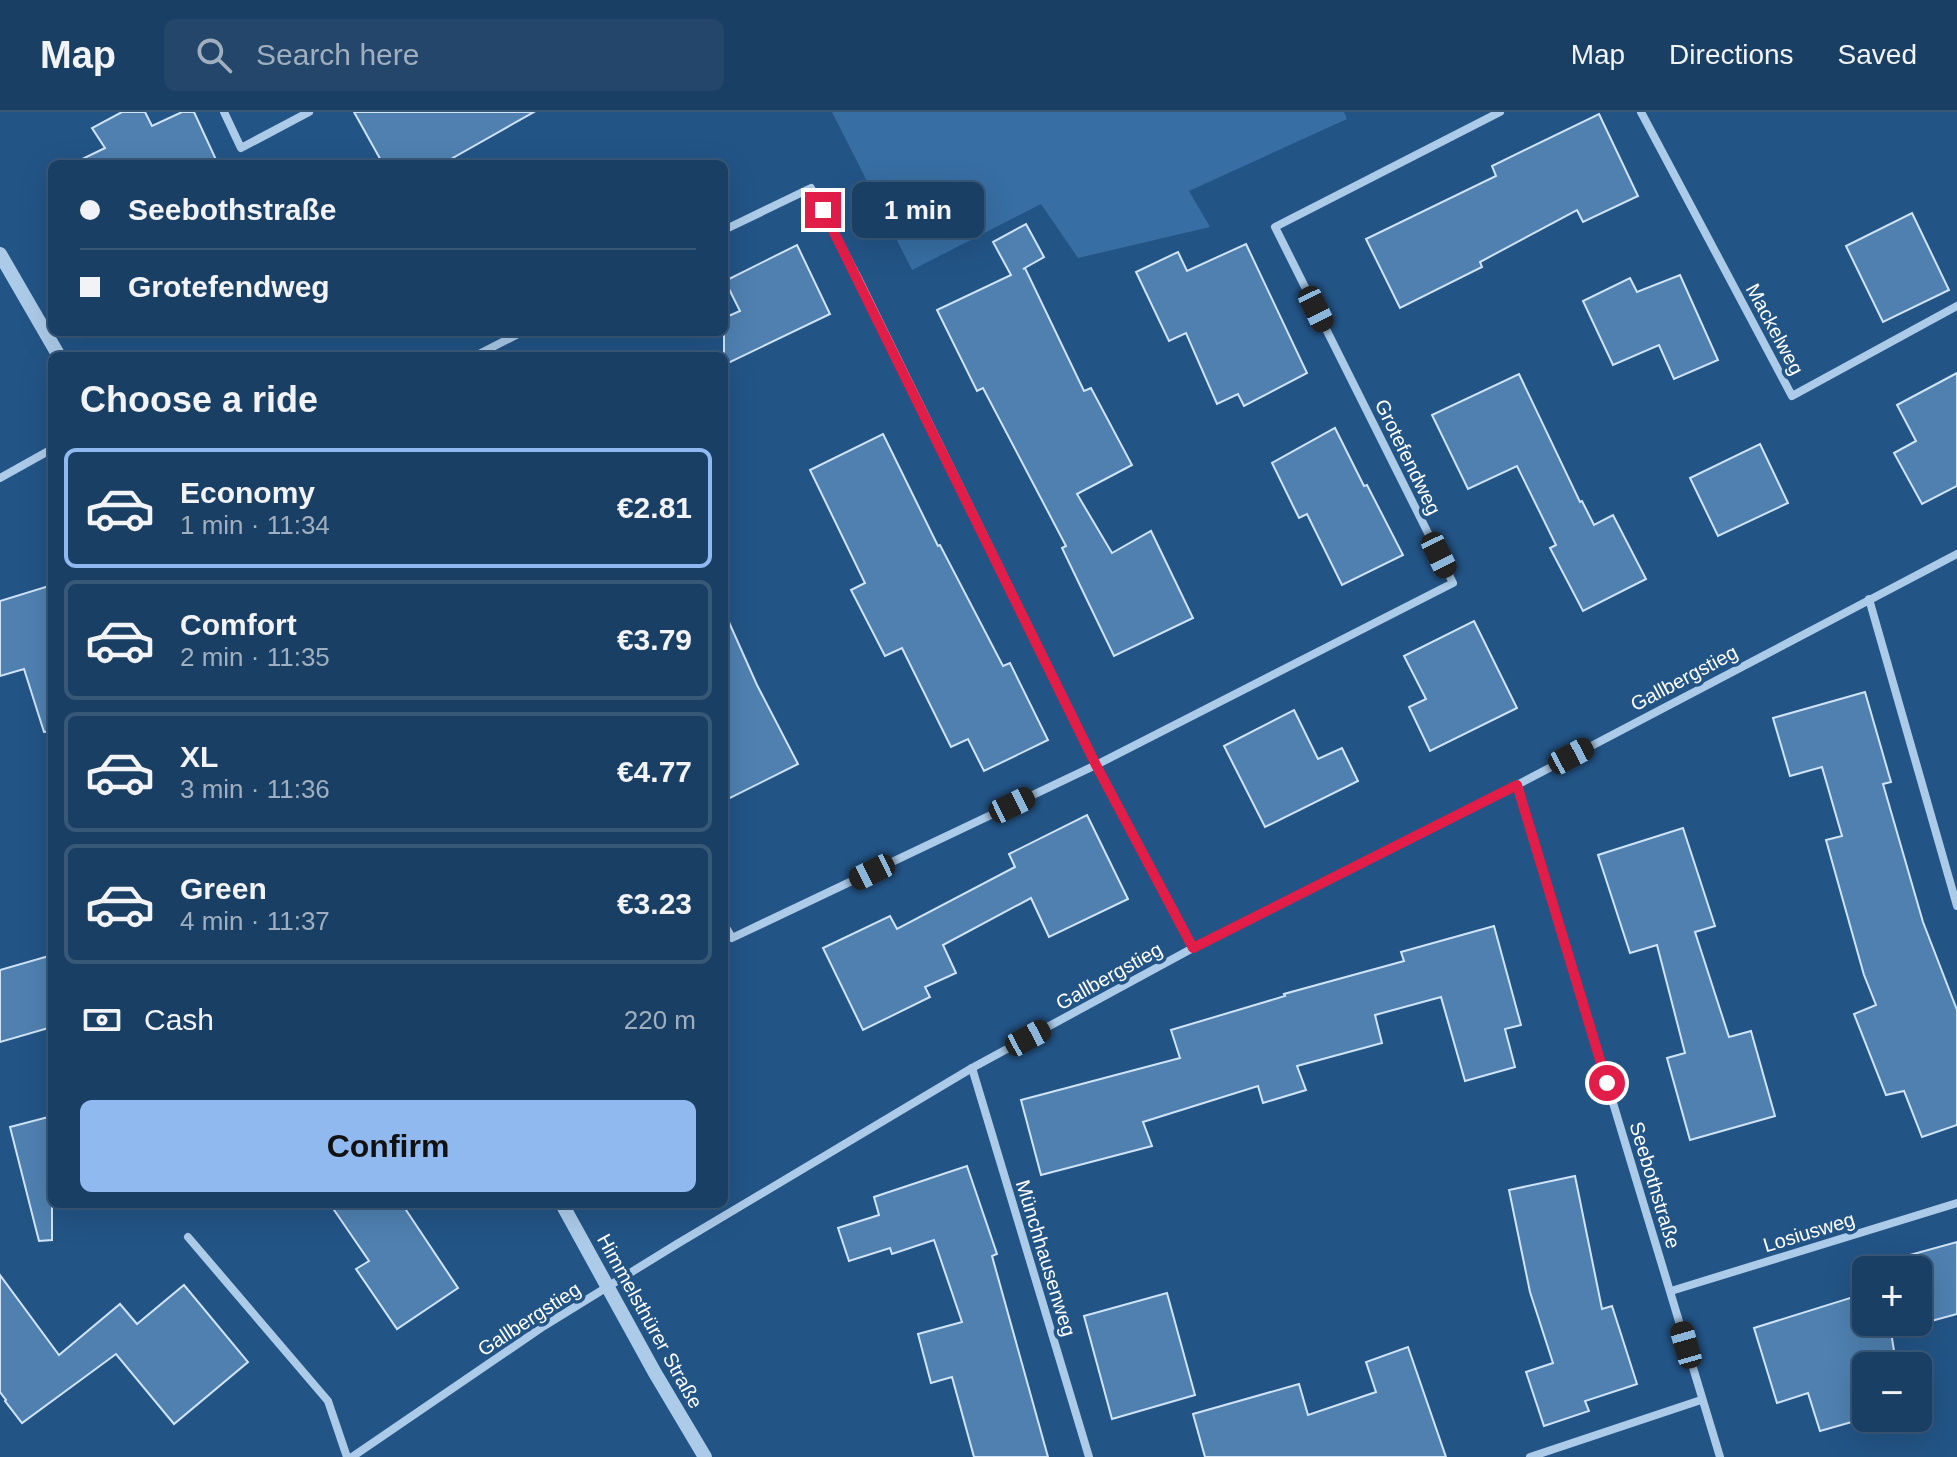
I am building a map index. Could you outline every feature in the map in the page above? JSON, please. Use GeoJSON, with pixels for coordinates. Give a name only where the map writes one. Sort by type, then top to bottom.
{"type":"FeatureCollection","features":[{"type":"Feature","properties":{"kind":"street"},"geometry":{"type":"LineString","coordinates":[[224,112],[241,148],[309,112]]}},
{"type":"Feature","properties":{"kind":"street","name":"Grotefendweg"},"geometry":{"type":"LineString","coordinates":[[728,931],[732,938],[1096,765],[1453,583],[1275,227],[1500,112]]}},
{"type":"Feature","properties":{"kind":"street","name":"Mackelweg"},"geometry":{"type":"LineString","coordinates":[[1641,112],[1792,396],[1957,306]]}},
{"type":"Feature","properties":{"kind":"street"},"geometry":{"type":"LineString","coordinates":[[728,228],[811,188],[1096,765],[1193,948]]}},
{"type":"Feature","properties":{"kind":"street"},"geometry":{"type":"LineString","coordinates":[[0,254],[57,352]]}},
{"type":"Feature","properties":{"kind":"street"},"geometry":{"type":"LineString","coordinates":[[483,352],[514,336]]}},
{"type":"Feature","properties":{"kind":"street"},"geometry":{"type":"LineString","coordinates":[[0,478],[48,451]]}},
{"type":"Feature","properties":{"kind":"street","name":"Gallbergstieg"},"geometry":{"type":"LineString","coordinates":[[188,1237],[328,1401],[350,1457],[544,1326],[972,1068],[1193,948],[1517,785],[1957,554]]}},
{"type":"Feature","properties":{"kind":"street"},"geometry":{"type":"LineString","coordinates":[[1869,599],[1957,906]]}},
{"type":"Feature","properties":{"kind":"street","name":"Seebothstraße"},"geometry":{"type":"LineString","coordinates":[[1517,785],[1720,1457]]}},
{"type":"Feature","properties":{"kind":"street","name":"Münchhausenweg"},"geometry":{"type":"LineString","coordinates":[[972,1068],[1089,1457]]}},
{"type":"Feature","properties":{"kind":"street","name":"Losiusweg"},"geometry":{"type":"LineString","coordinates":[[1671,1291],[1957,1203]]}},
{"type":"Feature","properties":{"kind":"street","name":"Himmelsthürer Straße"},"geometry":{"type":"LineString","coordinates":[[564,1208],[705,1457]]}},
{"type":"Feature","properties":{"kind":"street"},"geometry":{"type":"LineString","coordinates":[[1530,1457],[1701,1400]]}},
{"type":"Feature","properties":{"kind":"shaded area"},"geometry":{"type":"Polygon","coordinates":[[[832,112],[1344,112],[1347,119],[1189,191],[1210,227],[1078,258],[1041,204],[912,270],[832,112]]]}},
{"type":"Feature","properties":{"kind":"building"},"geometry":{"type":"Polygon","coordinates":[[[122,112],[145,112],[152,126],[182,112],[194,112],[216,160],[80,160],[105,148],[92,128],[122,112]]]}},
{"type":"Feature","properties":{"kind":"building"},"geometry":{"type":"Polygon","coordinates":[[[354,112],[534,112],[449,160],[381,160],[354,112]]]}},
{"type":"Feature","properties":{"kind":"building"},"geometry":{"type":"Polygon","coordinates":[[[1599,114],[1638,196],[1583,222],[1577,210],[1480,262],[1482,267],[1400,308],[1366,239],[1496,176],[1492,166],[1599,114]]]}},
{"type":"Feature","properties":{"kind":"building"},"geometry":{"type":"Polygon","coordinates":[[[1912,213],[1949,290],[1883,322],[1846,246],[1912,213]]]}},
{"type":"Feature","properties":{"kind":"building"},"geometry":{"type":"Polygon","coordinates":[[[1026,224],[1044,257],[1023,269],[1084,391],[1091,388],[1132,465],[1077,494],[1112,553],[1151,531],[1193,618],[1114,656],[1062,548],[1066,546],[983,388],[977,391],[937,310],[1011,275],[993,242],[1026,224]]]}},
{"type":"Feature","properties":{"kind":"building"},"geometry":{"type":"Polygon","coordinates":[[[1246,244],[1307,373],[1244,406],[1238,394],[1217,404],[1186,333],[1169,341],[1136,272],[1178,252],[1187,271],[1246,244]]]}},
{"type":"Feature","properties":{"kind":"building"},"geometry":{"type":"Polygon","coordinates":[[[797,245],[830,314],[728,363],[724,336],[728,336],[728,316],[740,311],[728,287],[728,280],[797,245]]]}},
{"type":"Feature","properties":{"kind":"building"},"geometry":{"type":"Polygon","coordinates":[[[1680,275],[1718,360],[1674,379],[1659,345],[1613,365],[1583,301],[1630,278],[1637,292],[1680,275]]]}},
{"type":"Feature","properties":{"kind":"building"},"geometry":{"type":"Polygon","coordinates":[[[1957,373],[1957,486],[1922,504],[1894,453],[1916,441],[1897,405],[1957,373]]]}},
{"type":"Feature","properties":{"kind":"building"},"geometry":{"type":"Polygon","coordinates":[[[1519,374],[1594,525],[1613,515],[1646,579],[1583,611],[1550,548],[1556,545],[1517,466],[1468,489],[1432,415],[1519,374]]]}},
{"type":"Feature","properties":{"kind":"building"},"geometry":{"type":"Polygon","coordinates":[[[1335,428],[1403,555],[1342,585],[1307,514],[1299,518],[1272,463],[1335,428]]]}},
{"type":"Feature","properties":{"kind":"building"},"geometry":{"type":"Polygon","coordinates":[[[883,434],[938,546],[1003,666],[1010,663],[1048,740],[984,771],[968,739],[951,747],[902,648],[885,656],[851,590],[865,583],[810,470],[883,434]]]}},
{"type":"Feature","properties":{"kind":"building"},"geometry":{"type":"Polygon","coordinates":[[[1760,444],[1788,503],[1718,536],[1690,478],[1760,444]]]}},
{"type":"Feature","properties":{"kind":"building"},"geometry":{"type":"Polygon","coordinates":[[[48,586],[48,732],[44,732],[24,669],[0,676],[0,601],[48,586]]]}},
{"type":"Feature","properties":{"kind":"building"},"geometry":{"type":"Polygon","coordinates":[[[728,620],[757,685],[798,764],[728,799],[728,620]]]}},
{"type":"Feature","properties":{"kind":"building"},"geometry":{"type":"Polygon","coordinates":[[[1474,621],[1517,708],[1430,751],[1409,707],[1426,699],[1404,656],[1474,621]]]}},
{"type":"Feature","properties":{"kind":"building"},"geometry":{"type":"Polygon","coordinates":[[[1865,692],[1891,782],[1883,784],[1923,922],[1957,1010],[1957,1125],[1922,1137],[1904,1091],[1886,1095],[1854,1014],[1876,1005],[1864,975],[1826,840],[1842,836],[1822,767],[1790,776],[1773,718],[1865,692]]]}},
{"type":"Feature","properties":{"kind":"building"},"geometry":{"type":"Polygon","coordinates":[[[1294,710],[1318,759],[1342,748],[1358,781],[1265,827],[1224,746],[1294,710]]]}},
{"type":"Feature","properties":{"kind":"building"},"geometry":{"type":"Polygon","coordinates":[[[1087,815],[1128,899],[1049,937],[1031,898],[943,945],[956,973],[925,987],[930,997],[863,1030],[823,948],[890,916],[897,929],[1015,867],[1009,854],[1087,815]]]}},
{"type":"Feature","properties":{"kind":"building"},"geometry":{"type":"Polygon","coordinates":[[[1683,828],[1715,926],[1695,932],[1729,1037],[1751,1031],[1775,1116],[1690,1140],[1667,1058],[1685,1053],[1657,945],[1630,953],[1598,855],[1683,828]]]}},
{"type":"Feature","properties":{"kind":"building"},"geometry":{"type":"Polygon","coordinates":[[[1494,926],[1521,1025],[1505,1029],[1515,1067],[1465,1081],[1441,997],[1375,1015],[1382,1043],[1297,1066],[1306,1090],[1263,1103],[1258,1086],[1143,1122],[1152,1146],[1041,1175],[1021,1100],[1180,1058],[1171,1030],[1284,994],[1404,961],[1401,952],[1494,926]]]}},
{"type":"Feature","properties":{"kind":"building"},"geometry":{"type":"Polygon","coordinates":[[[48,956],[48,1028],[0,1042],[0,970],[48,956]]]}},
{"type":"Feature","properties":{"kind":"building"},"geometry":{"type":"Polygon","coordinates":[[[48,1117],[48,1208],[52,1208],[52,1240],[39,1241],[10,1127],[48,1117]]]}},
{"type":"Feature","properties":{"kind":"building"},"geometry":{"type":"Polygon","coordinates":[[[967,1166],[997,1254],[992,1256],[1048,1457],[974,1457],[952,1377],[931,1383],[918,1334],[962,1322],[934,1240],[892,1254],[890,1248],[849,1261],[838,1228],[879,1215],[874,1197],[967,1166]]]}},
{"type":"Feature","properties":{"kind":"building"},"geometry":{"type":"Polygon","coordinates":[[[1575,1176],[1602,1309],[1612,1306],[1637,1384],[1585,1401],[1589,1411],[1544,1426],[1526,1372],[1553,1363],[1530,1292],[1509,1190],[1575,1176]]]}},
{"type":"Feature","properties":{"kind":"building"},"geometry":{"type":"Polygon","coordinates":[[[333,1208],[405,1208],[458,1288],[397,1329],[356,1269],[369,1261],[333,1208]]]}},
{"type":"Feature","properties":{"kind":"building"},"geometry":{"type":"Polygon","coordinates":[[[1957,1242],[1957,1314],[1932,1321],[1932,1256],[1906,1256],[1957,1242]]]}},
{"type":"Feature","properties":{"kind":"building"},"geometry":{"type":"Polygon","coordinates":[[[0,1275],[59,1355],[120,1304],[137,1324],[184,1285],[248,1362],[174,1424],[116,1354],[22,1423],[0,1392],[0,1275]]]}},
{"type":"Feature","properties":{"kind":"building"},"geometry":{"type":"Polygon","coordinates":[[[1167,1293],[1195,1395],[1112,1419],[1084,1316],[1167,1293]]]}},
{"type":"Feature","properties":{"kind":"building"},"geometry":{"type":"Polygon","coordinates":[[[1852,1297],[1852,1336],[1892,1336],[1894,1352],[1852,1352],[1852,1422],[1820,1431],[1808,1393],[1777,1403],[1754,1328],[1852,1297]]]}},
{"type":"Feature","properties":{"kind":"building"},"geometry":{"type":"Polygon","coordinates":[[[1408,1347],[1446,1457],[1205,1457],[1193,1414],[1299,1384],[1308,1415],[1376,1392],[1366,1362],[1408,1347]]]}},
{"type":"Feature","properties":{"kind":"route"},"geometry":{"type":"LineString","coordinates":[[823,210],[1096,765],[1193,948],[1517,785],[1607,1083]]}}]}
